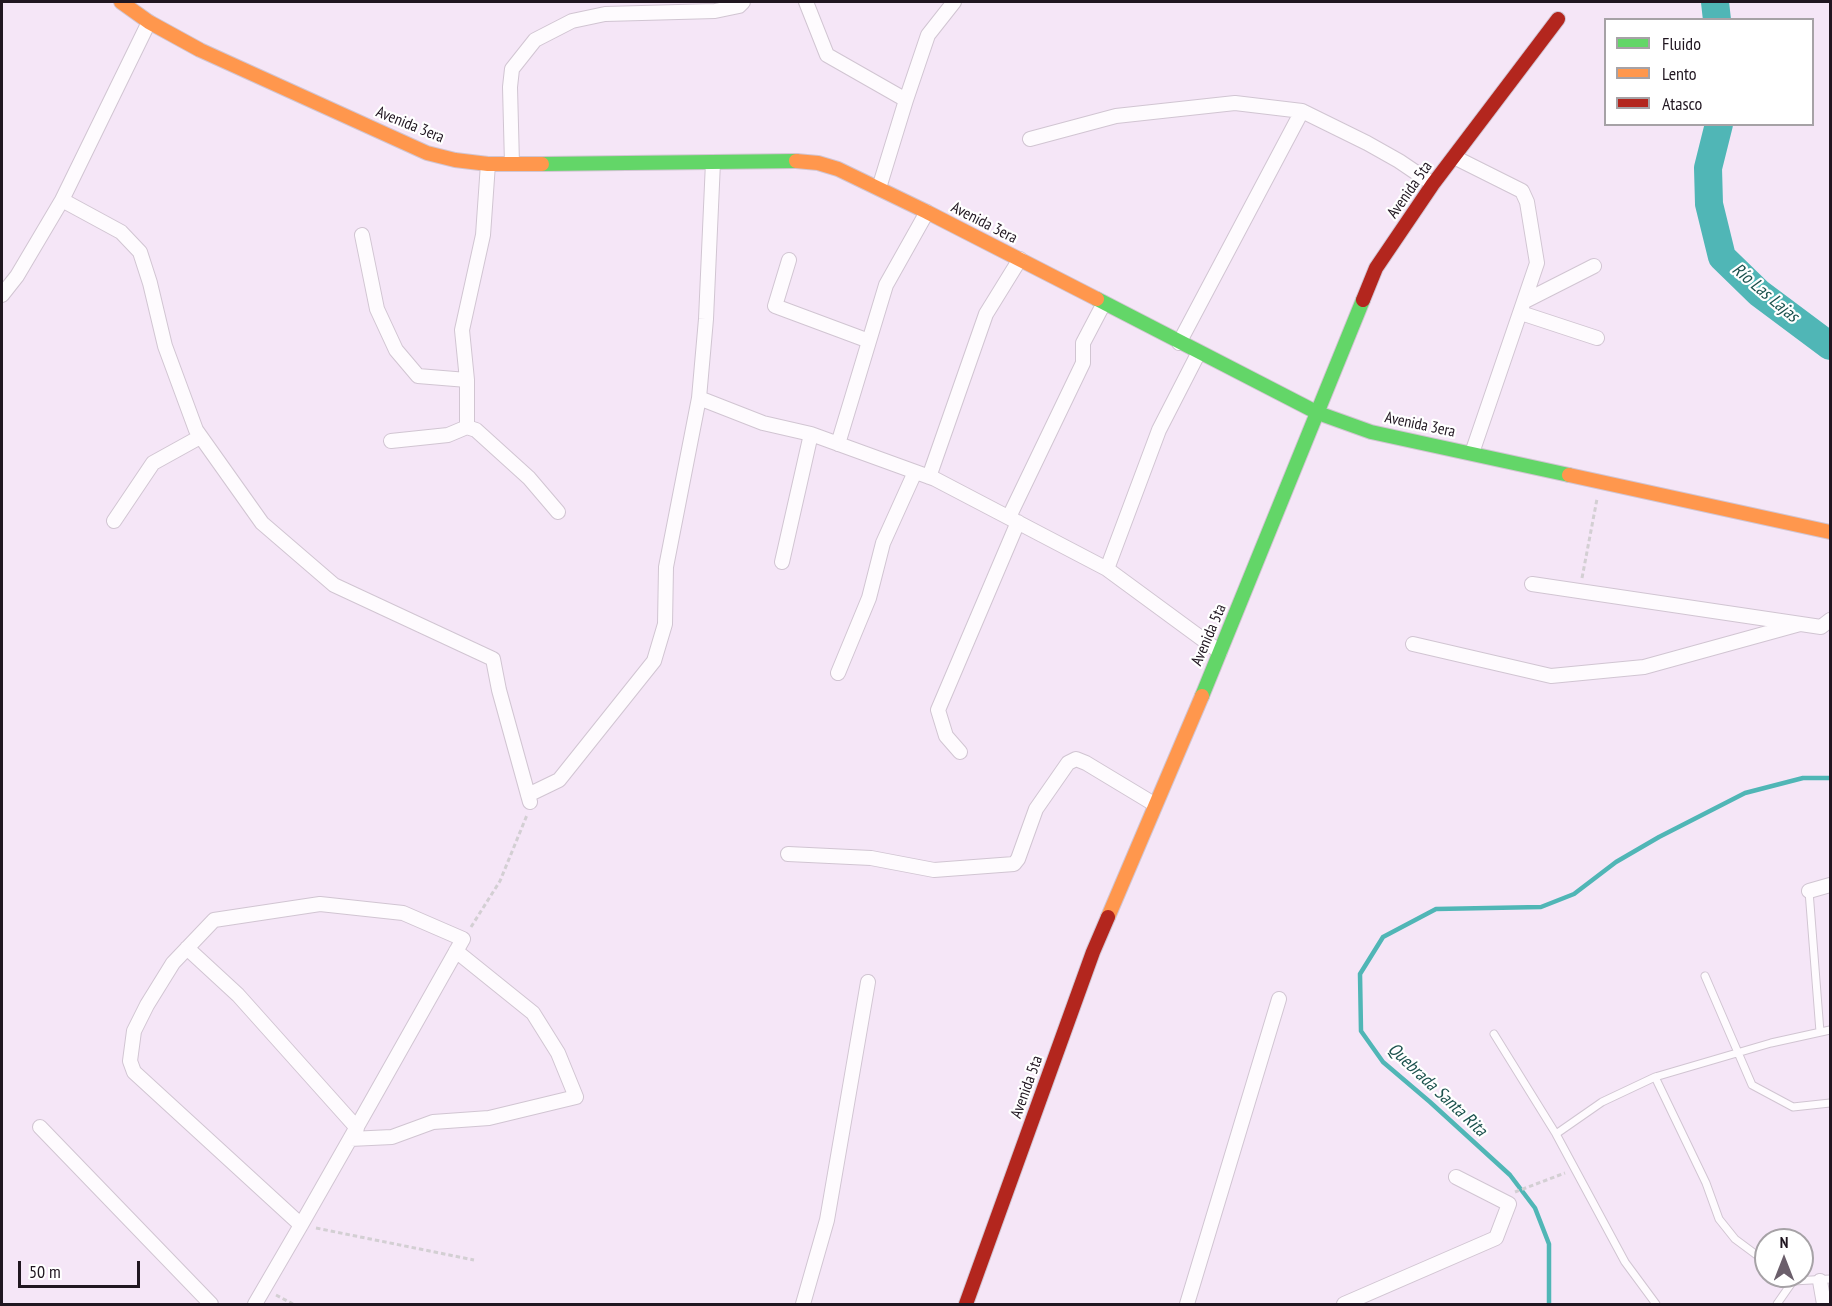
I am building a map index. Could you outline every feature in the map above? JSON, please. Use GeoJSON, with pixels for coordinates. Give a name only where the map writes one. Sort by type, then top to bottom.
{"type":"FeatureCollection","features":[{"type":"Feature","properties":{"kind":"street","name":"Avenida 3era"},"geometry":{"type":"LineString","coordinates":[[121,2],[149,22],[200,50],[427,153],[488,165],[799,161],[818,163],[838,169],[879,188],[1318,413],[1371,432],[1601,480],[1830,532]]}},
{"type":"Feature","properties":{"kind":"street"},"geometry":{"type":"LineString","coordinates":[[512,164],[510,87],[512,69],[535,40],[572,21],[605,14],[715,11],[739,6],[743,2]]}},
{"type":"Feature","properties":{"kind":"street"},"geometry":{"type":"LineString","coordinates":[[806,2],[827,55],[906,100]]}},
{"type":"Feature","properties":{"kind":"street"},"geometry":{"type":"LineString","coordinates":[[879,188],[928,35],[954,2]]}},
{"type":"Feature","properties":{"kind":"street","name":"Avenida 5ta"},"geometry":{"type":"LineString","coordinates":[[966,1305],[1093,952],[1220,652],[1376,268],[1433,184],[1558,19]]}},
{"type":"Feature","properties":{"kind":"street"},"geometry":{"type":"LineString","coordinates":[[2,295],[17,276],[62,200],[149,22]]}},
{"type":"Feature","properties":{"kind":"street"},"geometry":{"type":"LineString","coordinates":[[1030,139],[1116,116],[1235,103],[1302,111],[1383,152],[1433,184]]}},
{"type":"Feature","properties":{"kind":"street"},"geometry":{"type":"LineString","coordinates":[[1179,343],[1302,111]]}},
{"type":"Feature","properties":{"kind":"street"},"geometry":{"type":"LineString","coordinates":[[1454,157],[1522,191],[1527,202],[1537,262],[1472,453]]}},
{"type":"Feature","properties":{"kind":"street"},"geometry":{"type":"LineString","coordinates":[[62,200],[121,232],[140,252],[165,346],[201,437],[262,523],[334,585],[493,659],[499,690],[529,798],[559,780],[654,661],[665,624],[666,567],[699,398],[706,319],[713,162]]}},
{"type":"Feature","properties":{"kind":"street"},"geometry":{"type":"LineString","coordinates":[[467,427],[467,380],[462,330],[483,235],[488,165]]}},
{"type":"Feature","properties":{"kind":"street"},"geometry":{"type":"LineString","coordinates":[[838,444],[886,285],[927,212]]}},
{"type":"Feature","properties":{"kind":"street"},"geometry":{"type":"LineString","coordinates":[[362,235],[377,309],[396,350],[418,376],[467,380]]}},
{"type":"Feature","properties":{"kind":"street"},"geometry":{"type":"LineString","coordinates":[[929,477],[986,314],[1020,259]]}},
{"type":"Feature","properties":{"kind":"street"},"geometry":{"type":"LineString","coordinates":[[789,260],[775,306],[869,341]]}},
{"type":"Feature","properties":{"kind":"street"},"geometry":{"type":"LineString","coordinates":[[1523,307],[1593,266]]}},
{"type":"Feature","properties":{"kind":"street"},"geometry":{"type":"LineString","coordinates":[[960,752],[946,736],[938,710],[1014,520],[1083,363],[1083,343],[1104,303]]}},
{"type":"Feature","properties":{"kind":"street"},"geometry":{"type":"LineString","coordinates":[[1523,307],[1597,338]]}},
{"type":"Feature","properties":{"kind":"street"},"geometry":{"type":"LineString","coordinates":[[1107,569],[1159,430],[1199,352]]}},
{"type":"Feature","properties":{"kind":"street"},"geometry":{"type":"LineString","coordinates":[[699,398],[763,423],[811,434],[929,477],[1107,569],[1220,652]]}},
{"type":"Feature","properties":{"kind":"street"},"geometry":{"type":"LineString","coordinates":[[391,441],[448,435],[467,427],[476,430],[530,478],[558,512]]}},
{"type":"Feature","properties":{"kind":"street"},"geometry":{"type":"LineString","coordinates":[[782,562],[811,434]]}},
{"type":"Feature","properties":{"kind":"street"},"geometry":{"type":"LineString","coordinates":[[114,521],[153,463],[201,437]]}},
{"type":"Feature","properties":{"kind":"street"},"geometry":{"type":"LineString","coordinates":[[838,673],[869,598],[883,543],[915,472]]}},
{"type":"Feature","properties":{"kind":"street"},"geometry":{"type":"LineString","coordinates":[[1532,584],[1821,627],[1830,620]]}},
{"type":"Feature","properties":{"kind":"street"},"geometry":{"type":"LineString","coordinates":[[1413,644],[1551,675],[1644,667],[1800,624]]}},
{"type":"Feature","properties":{"kind":"street"},"geometry":{"type":"LineString","coordinates":[[788,854],[871,858],[934,870],[1014,864],[1018,859],[1036,809],[1068,763],[1076,759],[1154,804]]}},
{"type":"Feature","properties":{"kind":"street"},"geometry":{"type":"LineString","coordinates":[[1809,891],[1830,885]]}},
{"type":"Feature","properties":{"kind":"street"},"geometry":{"type":"LineString","coordinates":[[187,948],[238,995],[353,1134],[392,1137],[433,1122],[489,1118],[576,1097],[558,1053],[533,1013],[460,945],[403,914],[320,904],[214,920],[187,948],[173,963],[147,1005],[134,1031],[130,1061],[134,1072],[301,1225]]}},
{"type":"Feature","properties":{"kind":"street"},"geometry":{"type":"LineString","coordinates":[[255,1305],[460,945]]}},
{"type":"Feature","properties":{"kind":"street"},"geometry":{"type":"LineString","coordinates":[[803,1305],[827,1220],[868,982]]}},
{"type":"Feature","properties":{"kind":"street"},"geometry":{"type":"LineString","coordinates":[[1187,1305],[1279,999]]}},
{"type":"Feature","properties":{"kind":"street"},"geometry":{"type":"LineString","coordinates":[[40,1126],[211,1305]]}},
{"type":"Feature","properties":{"kind":"street"},"geometry":{"type":"LineString","coordinates":[[1344,1305],[1374,1298],[1496,1238],[1509,1204],[1456,1177]]}},
{"type":"Feature","properties":{"kind":"street"},"geometry":{"type":"LineString","coordinates":[[1824,1305],[1825,1280]]}},
{"type":"Feature","properties":{"kind":"lane"},"geometry":{"type":"LineString","coordinates":[[1809,891],[1820,1032]]}},
{"type":"Feature","properties":{"kind":"lane"},"geometry":{"type":"LineString","coordinates":[[1705,976],[1752,1085],[1793,1107],[1830,1103]]}},
{"type":"Feature","properties":{"kind":"lane"},"geometry":{"type":"LineString","coordinates":[[1556,1134],[1602,1102],[1655,1077],[1738,1052],[1830,1029]]}},
{"type":"Feature","properties":{"kind":"lane"},"geometry":{"type":"LineString","coordinates":[[1494,1034],[1556,1134],[1625,1262],[1656,1305]]}},
{"type":"Feature","properties":{"kind":"lane"},"geometry":{"type":"LineString","coordinates":[[1655,1077],[1706,1182],[1719,1219],[1735,1239],[1754,1253]]}},
{"type":"Feature","properties":{"kind":"lane"},"geometry":{"type":"LineString","coordinates":[[1777,1305],[1788,1288]]}},
{"type":"Feature","properties":{"kind":"path"},"geometry":{"type":"LineString","coordinates":[[1579,591],[1601,480]]}},
{"type":"Feature","properties":{"kind":"path"},"geometry":{"type":"LineString","coordinates":[[460,945],[500,880],[526,820],[529,798]]}},
{"type":"Feature","properties":{"kind":"path"},"geometry":{"type":"LineString","coordinates":[[1509,1195],[1575,1169]]}},
{"type":"Feature","properties":{"kind":"path"},"geometry":{"type":"LineString","coordinates":[[301,1225],[474,1260]]}},
{"type":"Feature","properties":{"kind":"path"},"geometry":{"type":"LineString","coordinates":[[264,1288],[293,1305]]}},
{"type":"Feature","properties":{"kind":"waterway","name":"Río Las Lajas"},"geometry":{"type":"LineString","coordinates":[[1715,2],[1717,18]]}},
{"type":"Feature","properties":{"kind":"waterway","name":"Río Las Lajas"},"geometry":{"type":"LineString","coordinates":[[1718,126],[1708,168],[1709,204],[1722,257],[1759,293],[1830,346]]}},
{"type":"Feature","properties":{"kind":"waterway","name":"Quebrada Santa Rita"},"geometry":{"type":"LineString","coordinates":[[1549,1304],[1549,1244],[1535,1208],[1510,1175],[1383,1062],[1361,1031],[1360,974],[1383,937],[1436,909],[1541,907],[1574,894],[1616,862],[1745,793],[1803,778],[1830,778]]}},
{"type":"Feature","properties":{"kind":"traffic: fast"},"geometry":{"type":"LineString","coordinates":[[542,164],[796,161]]}},
{"type":"Feature","properties":{"kind":"traffic: fast"},"geometry":{"type":"LineString","coordinates":[[1097,299],[1318,413],[1371,432],[1569,475]]}},
{"type":"Feature","properties":{"kind":"traffic: fast"},"geometry":{"type":"LineString","coordinates":[[1202,696],[1363,300]]}},
{"type":"Feature","properties":{"kind":"traffic: slow"},"geometry":{"type":"LineString","coordinates":[[121,2],[149,22],[200,50],[427,153],[455,160],[488,164],[542,164]]}},
{"type":"Feature","properties":{"kind":"traffic: slow"},"geometry":{"type":"LineString","coordinates":[[796,161],[818,163],[838,169],[1097,299]]}},
{"type":"Feature","properties":{"kind":"traffic: slow"},"geometry":{"type":"LineString","coordinates":[[1569,475],[1830,532]]}},
{"type":"Feature","properties":{"kind":"traffic: slow"},"geometry":{"type":"LineString","coordinates":[[1108,917],[1202,696]]}},
{"type":"Feature","properties":{"kind":"traffic: jam"},"geometry":{"type":"LineString","coordinates":[[1363,300],[1376,268],[1433,184],[1558,19]]}},
{"type":"Feature","properties":{"kind":"traffic: jam"},"geometry":{"type":"LineString","coordinates":[[966,1304],[1093,952],[1108,917]]}}]}
